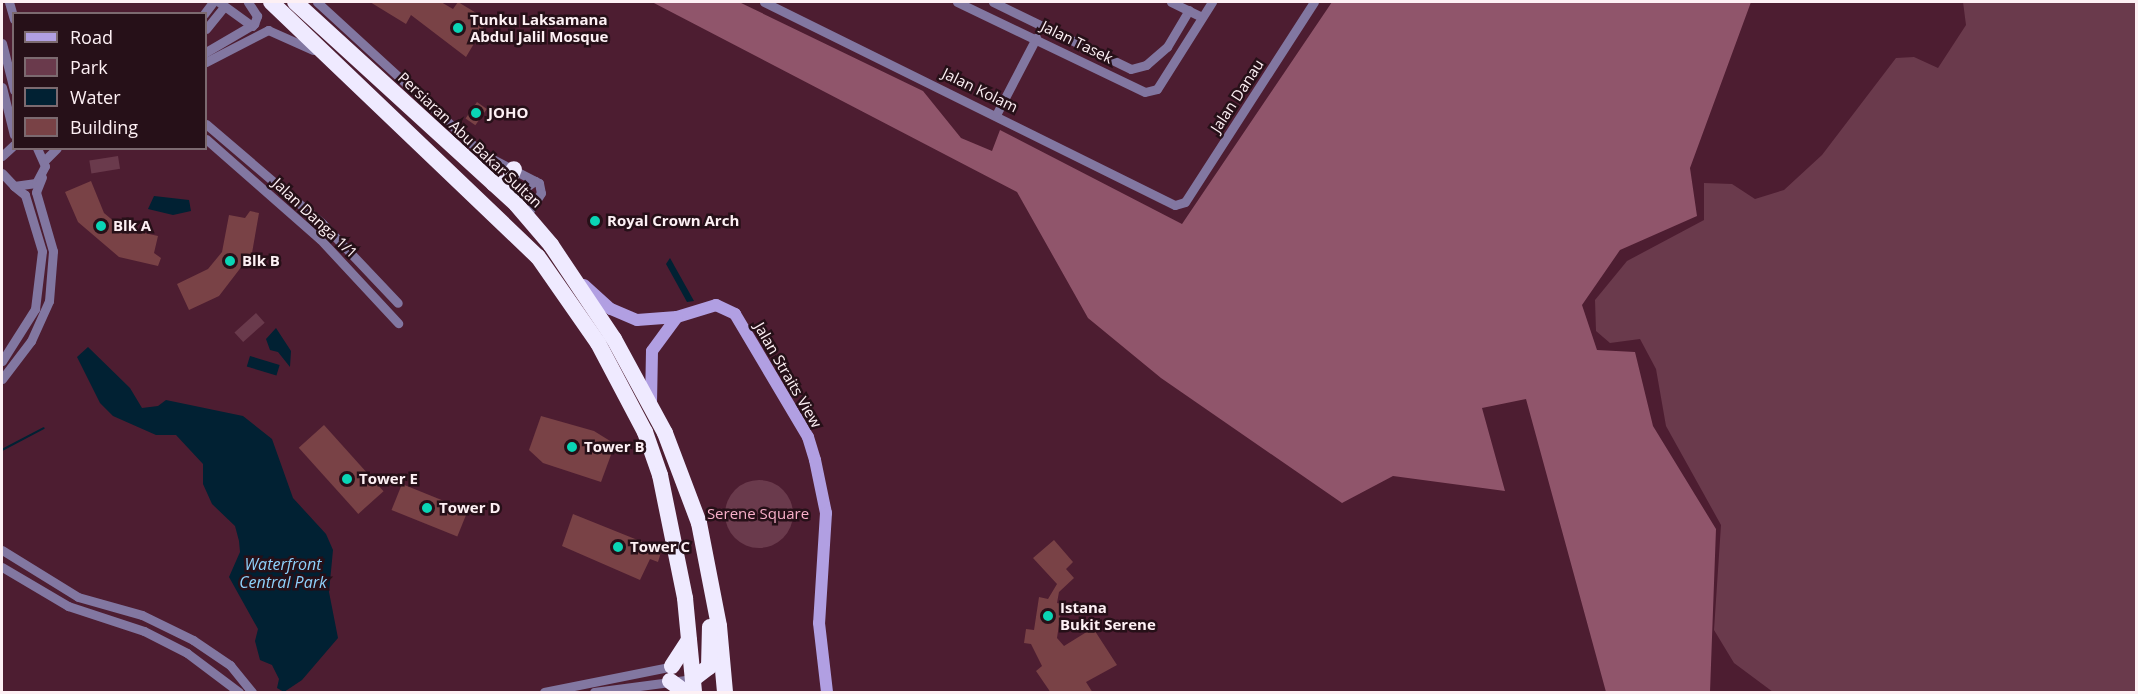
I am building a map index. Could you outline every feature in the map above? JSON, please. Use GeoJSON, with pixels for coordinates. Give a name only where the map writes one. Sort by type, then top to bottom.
{"type":"FeatureCollection","features":[{"type":"Feature","properties":{"kind":"highway"},"geometry":{"type":"LineString","coordinates":[[265,2],[284,16]]}},
{"type":"Feature","properties":{"kind":"highway"},"geometry":{"type":"LineString","coordinates":[[271,2],[475,192],[538,257],[597,343],[645,432],[660,475],[672,523],[689,640],[691,682]]}},
{"type":"Feature","properties":{"kind":"highway","name":"Persiaran Abu Bakar Sultan"},"geometry":{"type":"LineString","coordinates":[[295,2],[499,189],[526,216],[572,274],[651,408],[685,480],[705,552],[726,693]]}},
{"type":"Feature","properties":{"kind":"highway"},"geometry":{"type":"LineString","coordinates":[[499,189],[508,183],[514,169]]}},
{"type":"Feature","properties":{"kind":"highway"},"geometry":{"type":"LineString","coordinates":[[705,552],[709,667],[720,693]]}},
{"type":"Feature","properties":{"kind":"highway"},"geometry":{"type":"LineString","coordinates":[[689,640],[671,674],[691,682]]}},
{"type":"Feature","properties":{"kind":"highway"},"geometry":{"type":"LineString","coordinates":[[691,682],[709,667]]}},
{"type":"Feature","properties":{"kind":"street"},"geometry":{"type":"LineString","coordinates":[[248,2],[254,23]]}},
{"type":"Feature","properties":{"kind":"street"},"geometry":{"type":"LineString","coordinates":[[317,2],[483,154],[535,181],[542,193],[526,216]]}},
{"type":"Feature","properties":{"kind":"street","name":"Jalan Kolam"},"geometry":{"type":"LineString","coordinates":[[764,2],[1182,205]]}},
{"type":"Feature","properties":{"kind":"street","name":"Jalan Tasek"},"geometry":{"type":"LineString","coordinates":[[957,2],[1152,92],[1202,17]]}},
{"type":"Feature","properties":{"kind":"street","name":"Jalan Tasek"},"geometry":{"type":"LineString","coordinates":[[993,2],[1131,69],[1146,65],[1167,47],[1189,10]]}},
{"type":"Feature","properties":{"kind":"street"},"geometry":{"type":"LineString","coordinates":[[1171,2],[1202,17],[1212,2]]}},
{"type":"Feature","properties":{"kind":"street","name":"Jalan Danau"},"geometry":{"type":"LineString","coordinates":[[1182,205],[1314,2]]}},
{"type":"Feature","properties":{"kind":"street"},"geometry":{"type":"LineString","coordinates":[[207,28],[222,4],[254,23]]}},
{"type":"Feature","properties":{"kind":"street"},"geometry":{"type":"LineString","coordinates":[[207,51],[254,23]]}},
{"type":"Feature","properties":{"kind":"street"},"geometry":{"type":"LineString","coordinates":[[207,61],[268,30],[286,34],[336,64]]}},
{"type":"Feature","properties":{"kind":"street"},"geometry":{"type":"LineString","coordinates":[[996,115],[1036,38]]}},
{"type":"Feature","properties":{"kind":"street"},"geometry":{"type":"LineString","coordinates":[[2,43],[12,82]]}},
{"type":"Feature","properties":{"kind":"street"},"geometry":{"type":"LineString","coordinates":[[2,87],[12,135]]}},
{"type":"Feature","properties":{"kind":"street","name":"Jalan Danga 1/1"},"geometry":{"type":"LineString","coordinates":[[207,125],[322,223],[398,303]]}},
{"type":"Feature","properties":{"kind":"street"},"geometry":{"type":"LineString","coordinates":[[2,156],[12,141]]}},
{"type":"Feature","properties":{"kind":"street","name":"Jalan Danga 1/1"},"geometry":{"type":"LineString","coordinates":[[207,141],[320,239],[398,323]]}},
{"type":"Feature","properties":{"kind":"street"},"geometry":{"type":"LineString","coordinates":[[2,379],[42,323],[49,301],[53,251],[36,192],[42,177],[44,161],[38,150]]}},
{"type":"Feature","properties":{"kind":"street"},"geometry":{"type":"LineString","coordinates":[[44,161],[55,150]]}},
{"type":"Feature","properties":{"kind":"street"},"geometry":{"type":"LineString","coordinates":[[2,176],[26,195],[42,251],[31,320],[2,361]]}},
{"type":"Feature","properties":{"kind":"street"},"geometry":{"type":"LineString","coordinates":[[14,186],[30,186],[42,177]]}},
{"type":"Feature","properties":{"kind":"street"},"geometry":{"type":"LineString","coordinates":[[499,189],[522,190],[535,181]]}},
{"type":"Feature","properties":{"kind":"street","name":"Jalan Straits View"},"geometry":{"type":"LineString","coordinates":[[572,274],[627,318],[649,321],[677,317],[716,305],[735,314],[807,437],[826,513],[819,623],[827,693]]}},
{"type":"Feature","properties":{"kind":"street"},"geometry":{"type":"LineString","coordinates":[[651,408],[652,351],[677,317]]}},
{"type":"Feature","properties":{"kind":"street"},"geometry":{"type":"LineString","coordinates":[[31,320],[42,323]]}},
{"type":"Feature","properties":{"kind":"street"},"geometry":{"type":"LineString","coordinates":[[2,550],[78,597],[142,615],[193,640],[230,664],[252,693]]}},
{"type":"Feature","properties":{"kind":"street"},"geometry":{"type":"LineString","coordinates":[[2,567],[68,606],[144,631],[187,653],[239,693]]}},
{"type":"Feature","properties":{"kind":"street"},"geometry":{"type":"LineString","coordinates":[[594,693],[671,674]]}},
{"type":"Feature","properties":{"kind":"street"},"geometry":{"type":"LineString","coordinates":[[544,693],[671,674],[691,682]]}},
{"type":"Feature","properties":{"kind":"green space"},"geometry":{"type":"Polygon","coordinates":[[[1963,2],[2136,2],[2136,692],[1773,692],[1734,663],[1714,630],[1721,525],[1666,426],[1656,369],[1640,339],[1610,343],[1596,331],[1595,300],[1627,261],[1704,220],[1704,183],[1732,184],[1755,199],[1784,190],[1822,155],[1896,58],[1914,57],[1938,68],[1966,25],[1963,2]]]}},
{"type":"Feature","properties":{"kind":"green space"},"geometry":{"type":"Polygon","coordinates":[[[118,156],[120,169],[91,173],[89,161],[118,156]]]}},
{"type":"Feature","properties":{"kind":"green space"},"geometry":{"type":"Polygon","coordinates":[[[256,313],[265,323],[243,342],[234,332],[256,313]]]}},
{"type":"Feature","properties":{"kind":"green space","name":"Serene Square"},"geometry":{"type":"Polygon","coordinates":[[[759,480],[772,483],[783,490],[790,501],[793,514],[790,527],[783,538],[772,545],[759,548],[746,545],[735,538],[728,527],[725,514],[728,501],[735,490],[746,483],[759,480]]]}},
{"type":"Feature","properties":{"kind":"shaded area"},"geometry":{"type":"Polygon","coordinates":[[[652,2],[739,2],[923,91],[961,138],[992,151],[1000,130],[1182,224],[1332,2],[1751,2],[1690,168],[1697,216],[1620,250],[1582,305],[1597,350],[1635,352],[1653,426],[1716,529],[1710,692],[1606,692],[1526,399],[1482,408],[1505,491],[1393,476],[1342,503],[1161,378],[1088,318],[1017,192],[652,2]]]}},
{"type":"Feature","properties":{"kind":"water"},"geometry":{"type":"Polygon","coordinates":[[[154,196],[189,200],[191,211],[173,215],[148,209],[154,196]]]}},
{"type":"Feature","properties":{"kind":"water"},"geometry":{"type":"Polygon","coordinates":[[[670,258],[694,301],[687,302],[666,264],[670,258]]]}},
{"type":"Feature","properties":{"kind":"water"},"geometry":{"type":"Polygon","coordinates":[[[276,328],[291,351],[290,367],[278,352],[270,350],[266,339],[276,328]]]}},
{"type":"Feature","properties":{"kind":"water","name":"Waterfront Central Park"},"geometry":{"type":"Polygon","coordinates":[[[88,347],[130,388],[142,408],[158,406],[166,400],[243,416],[272,439],[293,498],[326,534],[333,550],[329,592],[338,638],[302,680],[284,692],[277,688],[279,679],[272,665],[260,660],[255,641],[258,629],[229,577],[240,552],[239,541],[235,526],[212,504],[203,484],[203,464],[176,435],[156,435],[113,416],[100,403],[77,357],[88,347]]]}},
{"type":"Feature","properties":{"kind":"water"},"geometry":{"type":"Polygon","coordinates":[[[250,356],[280,365],[276,376],[247,367],[250,356]]]}},
{"type":"Feature","properties":{"kind":"building","name":"Tunku Laksamana Abdul Jalil Mosque"},"geometry":{"type":"Polygon","coordinates":[[[370,2],[441,2],[453,9],[458,2],[488,20],[466,57],[411,15],[406,24],[370,2]]]}},
{"type":"Feature","properties":{"kind":"building","name":"JOHO"},"geometry":{"type":"Polygon","coordinates":[[[477,102],[487,109],[475,125],[466,118],[477,102]]]}},
{"type":"Feature","properties":{"kind":"building","name":"Blk A"},"geometry":{"type":"Polygon","coordinates":[[[91,181],[104,213],[122,228],[158,236],[154,253],[161,258],[158,266],[119,257],[78,222],[65,192],[91,181]]]}},
{"type":"Feature","properties":{"kind":"building","name":"Blk B"},"geometry":{"type":"Polygon","coordinates":[[[250,211],[259,213],[252,253],[219,296],[189,310],[177,284],[208,269],[222,252],[229,215],[245,218],[250,211]]]}},
{"type":"Feature","properties":{"kind":"building","name":"Tower B"},"geometry":{"type":"Polygon","coordinates":[[[541,416],[594,431],[615,444],[601,482],[543,463],[529,450],[541,416]]]}},
{"type":"Feature","properties":{"kind":"building","name":"Tower E"},"geometry":{"type":"Polygon","coordinates":[[[324,425],[384,491],[358,514],[299,448],[324,425]]]}},
{"type":"Feature","properties":{"kind":"building","name":"Tower D"},"geometry":{"type":"Polygon","coordinates":[[[402,484],[468,511],[457,537],[392,510],[402,484]]]}},
{"type":"Feature","properties":{"kind":"building","name":"Tower C"},"geometry":{"type":"Polygon","coordinates":[[[573,514],[655,547],[661,552],[658,562],[650,559],[640,580],[562,546],[573,514]]]}},
{"type":"Feature","properties":{"kind":"building","name":"Istana Bukit Serene"},"geometry":{"type":"Polygon","coordinates":[[[1054,540],[1073,562],[1066,569],[1074,578],[1059,592],[1057,603],[1062,604],[1057,638],[1064,646],[1093,628],[1117,665],[1086,682],[1093,693],[1051,693],[1036,671],[1042,666],[1031,644],[1024,643],[1026,629],[1034,630],[1039,597],[1048,599],[1057,584],[1033,558],[1054,540]]]}},
{"type":"Feature","properties":{"kind":"waterway"},"geometry":{"type":"LineString","coordinates":[[2,450],[44,428]]}},
{"type":"Feature","properties":{"kind":"place","name":"Tunku Laksamana Abdul Jalil Mosque"},"geometry":{"type":"Point","coordinates":[458,28]}},
{"type":"Feature","properties":{"kind":"place","name":"JOHO"},"geometry":{"type":"Point","coordinates":[476,113]}},
{"type":"Feature","properties":{"kind":"place","name":"Royal Crown Arch"},"geometry":{"type":"Point","coordinates":[595,221]}},
{"type":"Feature","properties":{"kind":"place","name":"Blk A"},"geometry":{"type":"Point","coordinates":[101,226]}},
{"type":"Feature","properties":{"kind":"place","name":"Blk B"},"geometry":{"type":"Point","coordinates":[230,261]}},
{"type":"Feature","properties":{"kind":"place","name":"Tower B"},"geometry":{"type":"Point","coordinates":[572,447]}},
{"type":"Feature","properties":{"kind":"place","name":"Tower E"},"geometry":{"type":"Point","coordinates":[347,479]}},
{"type":"Feature","properties":{"kind":"place","name":"Tower D"},"geometry":{"type":"Point","coordinates":[427,508]}},
{"type":"Feature","properties":{"kind":"place","name":"Tower C"},"geometry":{"type":"Point","coordinates":[618,547]}},
{"type":"Feature","properties":{"kind":"place","name":"Istana Bukit Serene"},"geometry":{"type":"Point","coordinates":[1048,616]}}]}
